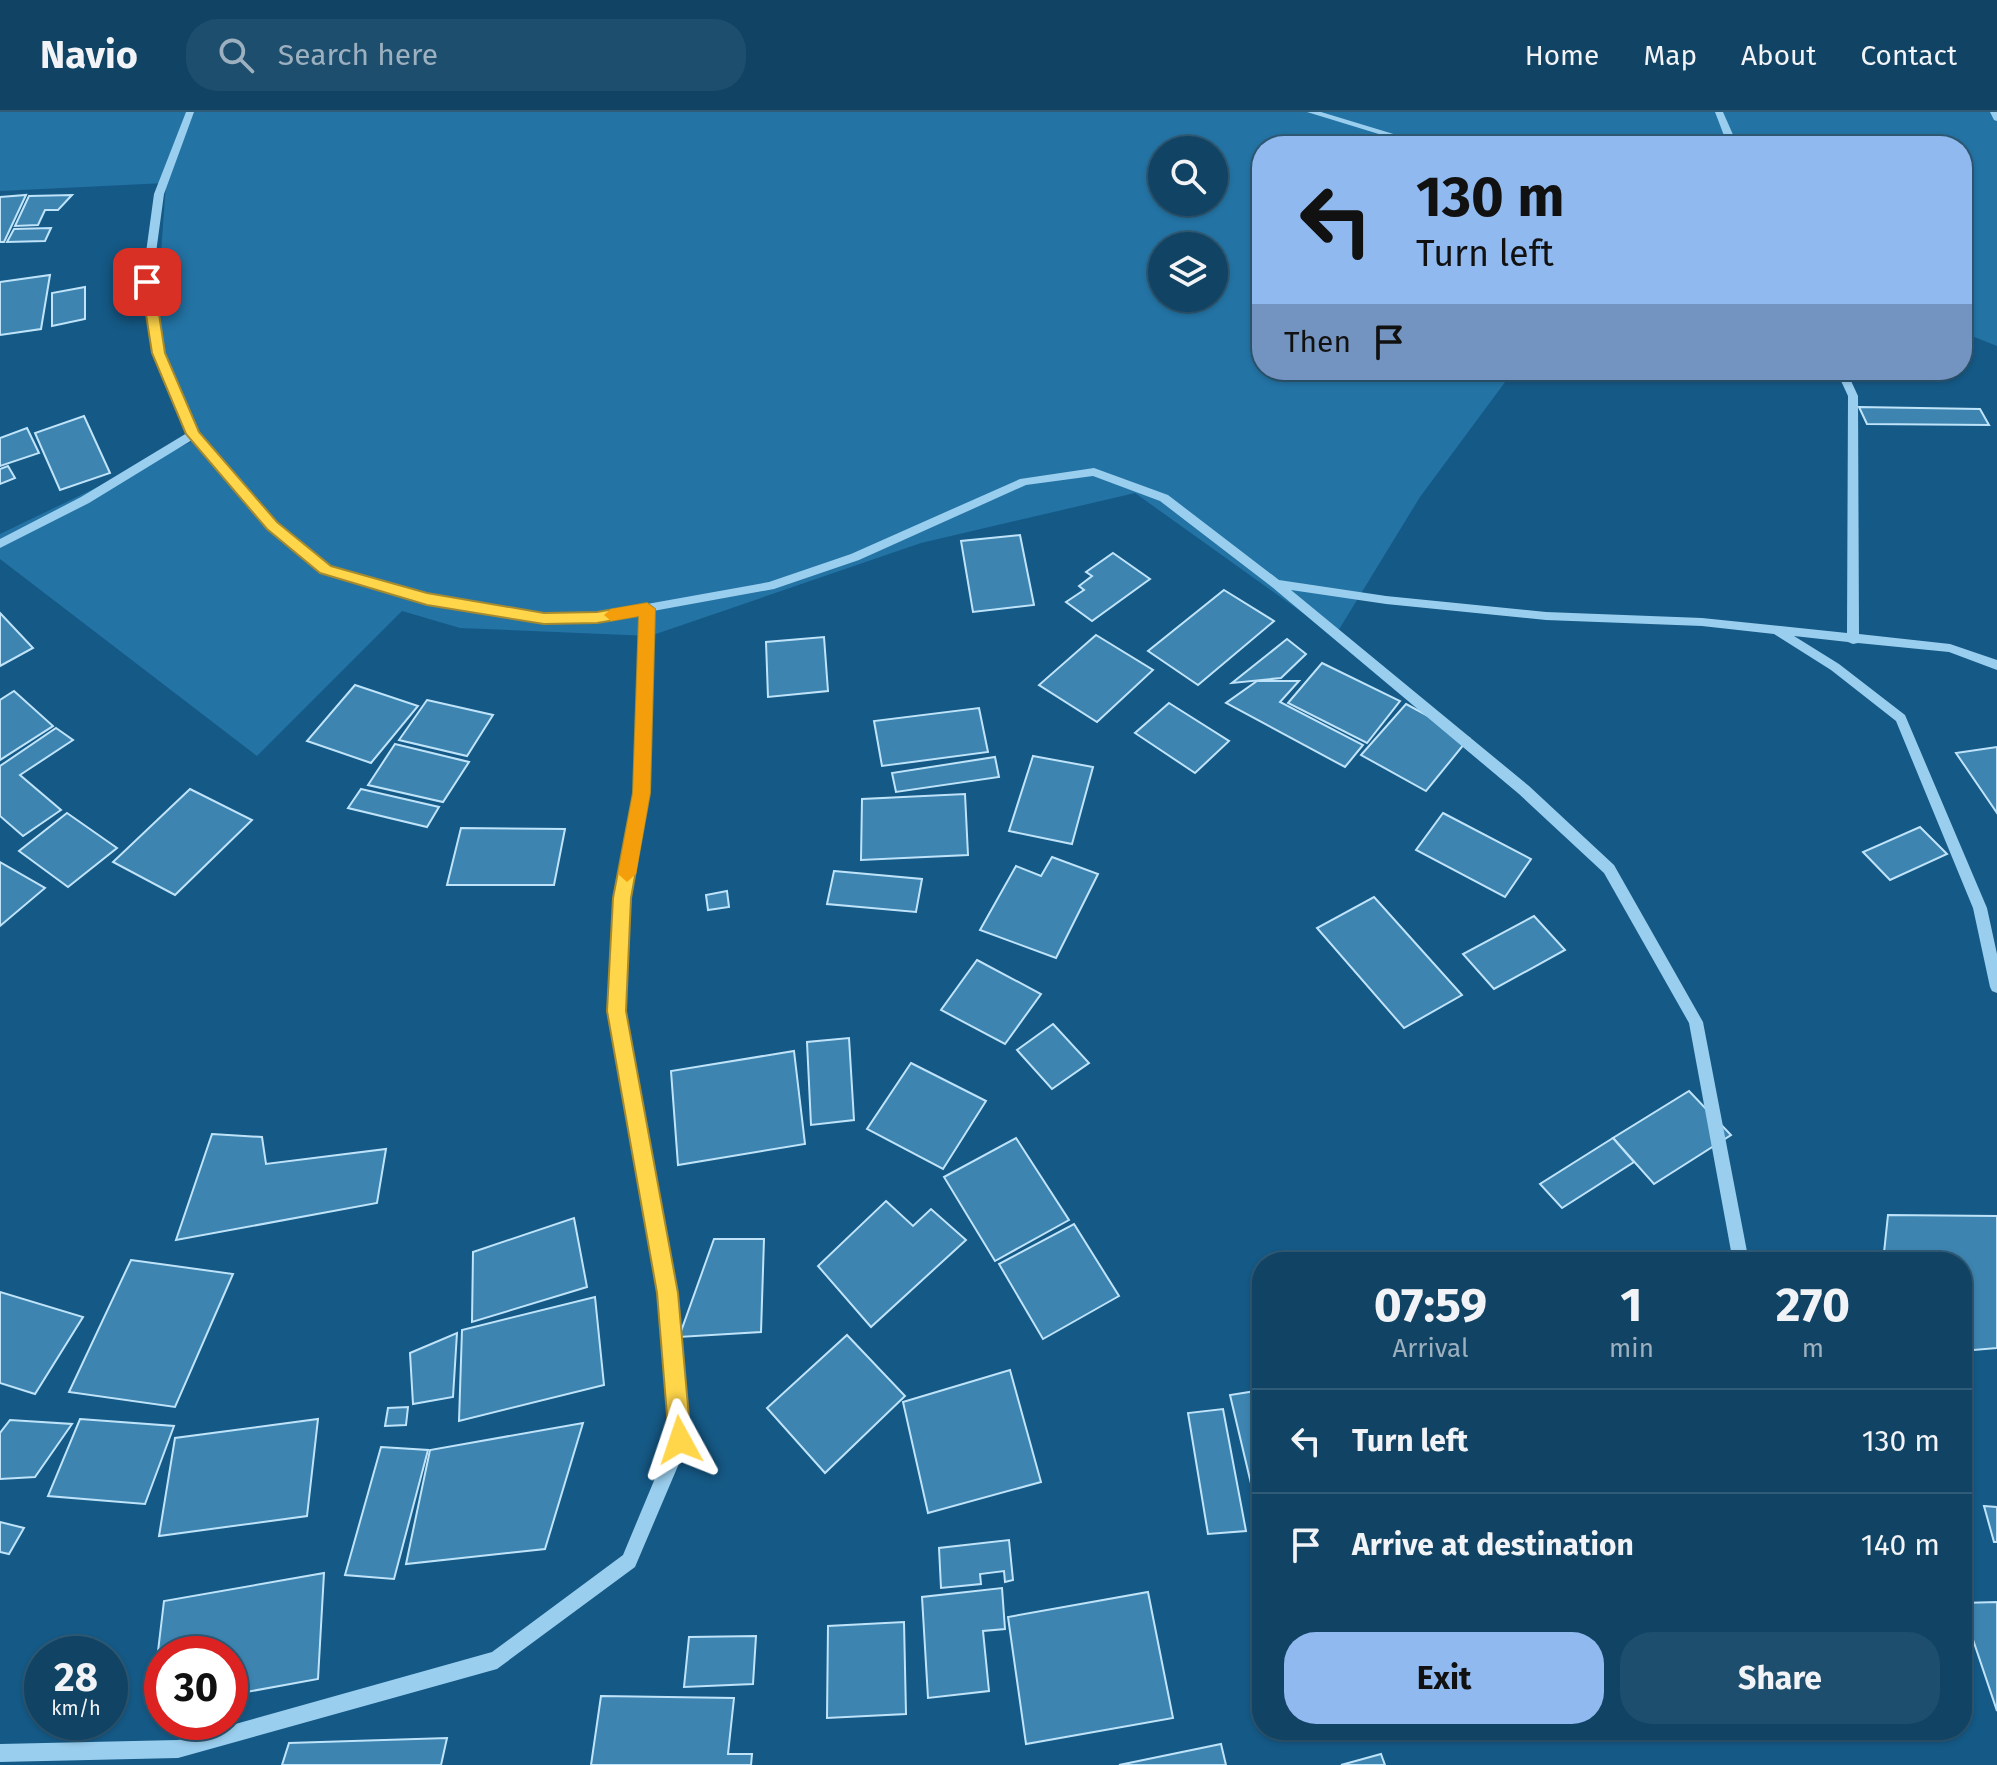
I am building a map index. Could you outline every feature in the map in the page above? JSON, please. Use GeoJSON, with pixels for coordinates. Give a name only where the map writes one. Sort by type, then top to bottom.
{"type":"FeatureCollection","features":[{"type":"Feature","properties":{"kind":"street"},"geometry":{"type":"LineString","coordinates":[[190,112],[159,194],[147,282],[159,353],[193,434],[272,526],[326,570],[427,599],[544,618],[597,617],[770,586],[855,557],[947,513],[1024,482],[1094,472],[1164,498],[1276,584],[1524,790],[1609,869],[1696,1022],[1739,1252]]}},
{"type":"Feature","properties":{"kind":"street"},"geometry":{"type":"LineString","coordinates":[[1311,112],[1394,136]]}},
{"type":"Feature","properties":{"kind":"street"},"geometry":{"type":"LineString","coordinates":[[1719,112],[1729,136]]}},
{"type":"Feature","properties":{"kind":"street"},"geometry":{"type":"LineString","coordinates":[[1994,112],[1997,118]]}},
{"type":"Feature","properties":{"kind":"street"},"geometry":{"type":"LineString","coordinates":[[1846,380],[1853,396],[1853,640]]}},
{"type":"Feature","properties":{"kind":"street"},"geometry":{"type":"LineString","coordinates":[[0,544],[85,500],[193,434]]}},
{"type":"Feature","properties":{"kind":"street"},"geometry":{"type":"LineString","coordinates":[[1276,584],[1386,600],[1546,616],[1702,622],[1950,648],[1997,665]]}},
{"type":"Feature","properties":{"kind":"street"},"geometry":{"type":"LineString","coordinates":[[0,1753],[178,1749],[497,1660],[629,1561],[680,1440],[668,1293],[616,1011],[622,898],[642,793],[647,609]]}},
{"type":"Feature","properties":{"kind":"street"},"geometry":{"type":"LineString","coordinates":[[1776,631],[1835,667],[1901,718],[1980,908],[1997,987]]}},
{"type":"Feature","properties":{"kind":"shaded area"},"geometry":{"type":"Polygon","coordinates":[[[0,112],[1997,112],[1997,346],[1972,336],[1972,136],[1252,136],[1252,380],[1507,380],[1420,497],[1335,636],[1135,493],[921,543],[650,636],[460,628],[402,611],[257,756],[0,559],[0,534],[191,442],[155,338],[166,183],[0,191],[0,112]]]}},
{"type":"Feature","properties":{"kind":"building"},"geometry":{"type":"Polygon","coordinates":[[[26,195],[4,242],[0,242],[0,197],[26,195]]]}},
{"type":"Feature","properties":{"kind":"building"},"geometry":{"type":"Polygon","coordinates":[[[72,195],[58,210],[45,210],[38,225],[15,226],[29,196],[72,195]]]}},
{"type":"Feature","properties":{"kind":"building"},"geometry":{"type":"Polygon","coordinates":[[[51,228],[45,241],[7,242],[14,229],[51,228]]]}},
{"type":"Feature","properties":{"kind":"building"},"geometry":{"type":"Polygon","coordinates":[[[50,275],[41,329],[0,335],[0,282],[50,275]]]}},
{"type":"Feature","properties":{"kind":"building"},"geometry":{"type":"Polygon","coordinates":[[[85,287],[85,319],[52,326],[52,293],[85,287]]]}},
{"type":"Feature","properties":{"kind":"building"},"geometry":{"type":"Polygon","coordinates":[[[1859,407],[1980,409],[1989,425],[1867,424],[1859,407]]]}},
{"type":"Feature","properties":{"kind":"building"},"geometry":{"type":"Polygon","coordinates":[[[84,416],[110,473],[60,490],[35,433],[84,416]]]}},
{"type":"Feature","properties":{"kind":"building"},"geometry":{"type":"Polygon","coordinates":[[[27,428],[39,453],[0,466],[0,438],[27,428]]]}},
{"type":"Feature","properties":{"kind":"building"},"geometry":{"type":"Polygon","coordinates":[[[8,466],[15,478],[0,484],[0,469],[8,466]]]}},
{"type":"Feature","properties":{"kind":"building"},"geometry":{"type":"Polygon","coordinates":[[[1020,535],[1034,605],[973,612],[961,541],[1020,535]]]}},
{"type":"Feature","properties":{"kind":"building"},"geometry":{"type":"Polygon","coordinates":[[[1113,553],[1150,579],[1092,621],[1066,602],[1084,590],[1079,586],[1092,576],[1086,572],[1113,553]]]}},
{"type":"Feature","properties":{"kind":"building"},"geometry":{"type":"Polygon","coordinates":[[[1224,590],[1274,621],[1198,685],[1148,651],[1224,590]]]}},
{"type":"Feature","properties":{"kind":"building"},"geometry":{"type":"Polygon","coordinates":[[[0,613],[33,648],[0,666],[0,613]]]}},
{"type":"Feature","properties":{"kind":"building"},"geometry":{"type":"Polygon","coordinates":[[[1096,635],[1153,670],[1097,722],[1039,685],[1096,635]]]}},
{"type":"Feature","properties":{"kind":"building"},"geometry":{"type":"Polygon","coordinates":[[[824,637],[828,691],[768,697],[766,642],[824,637]]]}},
{"type":"Feature","properties":{"kind":"building"},"geometry":{"type":"Polygon","coordinates":[[[1287,639],[1306,654],[1281,678],[1232,683],[1287,639]]]}},
{"type":"Feature","properties":{"kind":"building"},"geometry":{"type":"Polygon","coordinates":[[[1322,663],[1400,701],[1367,743],[1288,703],[1322,663]]]}},
{"type":"Feature","properties":{"kind":"building"},"geometry":{"type":"Polygon","coordinates":[[[1257,681],[1299,681],[1280,702],[1363,745],[1345,767],[1226,703],[1257,681]]]}},
{"type":"Feature","properties":{"kind":"building"},"geometry":{"type":"Polygon","coordinates":[[[355,685],[418,706],[371,763],[307,741],[355,685]]]}},
{"type":"Feature","properties":{"kind":"building"},"geometry":{"type":"Polygon","coordinates":[[[14,691],[53,726],[0,760],[0,700],[14,691]]]}},
{"type":"Feature","properties":{"kind":"building"},"geometry":{"type":"Polygon","coordinates":[[[427,700],[493,715],[467,756],[399,740],[427,700]]]}},
{"type":"Feature","properties":{"kind":"building"},"geometry":{"type":"Polygon","coordinates":[[[1169,703],[1229,741],[1195,773],[1135,733],[1169,703]]]}},
{"type":"Feature","properties":{"kind":"building"},"geometry":{"type":"Polygon","coordinates":[[[1406,704],[1469,738],[1426,791],[1361,755],[1406,704]]]}},
{"type":"Feature","properties":{"kind":"building"},"geometry":{"type":"Polygon","coordinates":[[[979,708],[988,752],[882,766],[874,721],[979,708]]]}},
{"type":"Feature","properties":{"kind":"building"},"geometry":{"type":"Polygon","coordinates":[[[56,728],[73,740],[20,775],[61,810],[23,836],[0,816],[0,766],[56,728]]]}},
{"type":"Feature","properties":{"kind":"building"},"geometry":{"type":"Polygon","coordinates":[[[395,744],[469,762],[443,802],[368,785],[395,744]]]}},
{"type":"Feature","properties":{"kind":"building"},"geometry":{"type":"Polygon","coordinates":[[[1997,747],[1997,813],[1956,753],[1997,747]]]}},
{"type":"Feature","properties":{"kind":"building"},"geometry":{"type":"Polygon","coordinates":[[[1033,756],[1093,767],[1072,844],[1009,831],[1033,756]]]}},
{"type":"Feature","properties":{"kind":"building"},"geometry":{"type":"Polygon","coordinates":[[[995,757],[999,777],[896,792],[892,773],[995,757]]]}},
{"type":"Feature","properties":{"kind":"building"},"geometry":{"type":"Polygon","coordinates":[[[190,789],[252,820],[175,895],[113,862],[190,789]]]}},
{"type":"Feature","properties":{"kind":"building"},"geometry":{"type":"Polygon","coordinates":[[[361,789],[439,807],[427,827],[348,808],[361,789]]]}},
{"type":"Feature","properties":{"kind":"building"},"geometry":{"type":"Polygon","coordinates":[[[965,794],[968,855],[861,860],[862,799],[965,794]]]}},
{"type":"Feature","properties":{"kind":"building"},"geometry":{"type":"Polygon","coordinates":[[[67,813],[117,848],[68,887],[19,851],[67,813]]]}},
{"type":"Feature","properties":{"kind":"building"},"geometry":{"type":"Polygon","coordinates":[[[1443,813],[1531,859],[1505,897],[1416,850],[1443,813]]]}},
{"type":"Feature","properties":{"kind":"building"},"geometry":{"type":"Polygon","coordinates":[[[1920,827],[1947,854],[1890,880],[1863,852],[1920,827]]]}},
{"type":"Feature","properties":{"kind":"building"},"geometry":{"type":"Polygon","coordinates":[[[461,828],[565,829],[554,885],[447,885],[461,828]]]}},
{"type":"Feature","properties":{"kind":"building"},"geometry":{"type":"Polygon","coordinates":[[[1052,857],[1098,874],[1056,958],[980,930],[1016,866],[1041,876],[1052,857]]]}},
{"type":"Feature","properties":{"kind":"building"},"geometry":{"type":"Polygon","coordinates":[[[0,862],[45,888],[0,926],[0,862]]]}},
{"type":"Feature","properties":{"kind":"building"},"geometry":{"type":"Polygon","coordinates":[[[834,871],[922,879],[916,912],[827,904],[834,871]]]}},
{"type":"Feature","properties":{"kind":"building"},"geometry":{"type":"Polygon","coordinates":[[[727,891],[729,907],[708,910],[706,895],[727,891]]]}},
{"type":"Feature","properties":{"kind":"building"},"geometry":{"type":"Polygon","coordinates":[[[1374,897],[1462,995],[1404,1028],[1317,928],[1374,897]]]}},
{"type":"Feature","properties":{"kind":"building"},"geometry":{"type":"Polygon","coordinates":[[[1534,916],[1565,950],[1494,989],[1463,954],[1534,916]]]}},
{"type":"Feature","properties":{"kind":"building"},"geometry":{"type":"Polygon","coordinates":[[[977,960],[1041,994],[1005,1044],[941,1010],[977,960]]]}},
{"type":"Feature","properties":{"kind":"building"},"geometry":{"type":"Polygon","coordinates":[[[1053,1024],[1089,1063],[1052,1089],[1017,1050],[1053,1024]]]}},
{"type":"Feature","properties":{"kind":"building"},"geometry":{"type":"Polygon","coordinates":[[[849,1038],[854,1120],[811,1125],[807,1042],[849,1038]]]}},
{"type":"Feature","properties":{"kind":"building"},"geometry":{"type":"Polygon","coordinates":[[[794,1051],[805,1144],[678,1165],[671,1071],[794,1051]]]}},
{"type":"Feature","properties":{"kind":"building"},"geometry":{"type":"Polygon","coordinates":[[[911,1063],[986,1101],[943,1169],[867,1129],[911,1063]]]}},
{"type":"Feature","properties":{"kind":"building"},"geometry":{"type":"Polygon","coordinates":[[[1689,1091],[1731,1135],[1654,1184],[1613,1138],[1689,1091]]]}},
{"type":"Feature","properties":{"kind":"building"},"geometry":{"type":"Polygon","coordinates":[[[212,1134],[262,1137],[266,1164],[386,1149],[377,1203],[176,1240],[212,1134]]]}},
{"type":"Feature","properties":{"kind":"building"},"geometry":{"type":"Polygon","coordinates":[[[1016,1138],[1069,1220],[995,1261],[944,1177],[1016,1138]]]}},
{"type":"Feature","properties":{"kind":"building"},"geometry":{"type":"Polygon","coordinates":[[[1613,1138],[1634,1162],[1562,1208],[1540,1184],[1613,1138]]]}},
{"type":"Feature","properties":{"kind":"building"},"geometry":{"type":"Polygon","coordinates":[[[886,1201],[913,1226],[931,1209],[966,1240],[871,1327],[818,1266],[886,1201]]]}},
{"type":"Feature","properties":{"kind":"building"},"geometry":{"type":"Polygon","coordinates":[[[1888,1215],[1997,1216],[1997,1348],[1972,1350],[1972,1252],[1884,1252],[1888,1215]]]}},
{"type":"Feature","properties":{"kind":"building"},"geometry":{"type":"Polygon","coordinates":[[[574,1218],[587,1287],[472,1322],[473,1252],[574,1218]]]}},
{"type":"Feature","properties":{"kind":"building"},"geometry":{"type":"Polygon","coordinates":[[[1074,1224],[1119,1296],[1043,1339],[999,1264],[1074,1224]]]}},
{"type":"Feature","properties":{"kind":"building"},"geometry":{"type":"Polygon","coordinates":[[[714,1239],[764,1239],[761,1332],[679,1337],[714,1239]]]}},
{"type":"Feature","properties":{"kind":"building"},"geometry":{"type":"Polygon","coordinates":[[[131,1260],[233,1274],[175,1407],[69,1392],[131,1260]]]}},
{"type":"Feature","properties":{"kind":"building"},"geometry":{"type":"Polygon","coordinates":[[[0,1292],[83,1317],[35,1394],[0,1383],[0,1292]]]}},
{"type":"Feature","properties":{"kind":"building"},"geometry":{"type":"Polygon","coordinates":[[[595,1297],[604,1385],[459,1421],[462,1330],[595,1297]]]}},
{"type":"Feature","properties":{"kind":"building"},"geometry":{"type":"Polygon","coordinates":[[[457,1333],[453,1397],[413,1404],[410,1353],[457,1333]]]}},
{"type":"Feature","properties":{"kind":"building"},"geometry":{"type":"Polygon","coordinates":[[[847,1335],[905,1396],[825,1473],[767,1408],[847,1335]]]}},
{"type":"Feature","properties":{"kind":"building"},"geometry":{"type":"Polygon","coordinates":[[[1010,1370],[1041,1482],[928,1513],[903,1402],[1010,1370]]]}},
{"type":"Feature","properties":{"kind":"building"},"geometry":{"type":"Polygon","coordinates":[[[1252,1392],[1252,1488],[1230,1395],[1252,1392]]]}},
{"type":"Feature","properties":{"kind":"building"},"geometry":{"type":"Polygon","coordinates":[[[408,1407],[406,1425],[385,1426],[388,1408],[408,1407]]]}},
{"type":"Feature","properties":{"kind":"building"},"geometry":{"type":"Polygon","coordinates":[[[1223,1409],[1246,1531],[1208,1534],[1188,1413],[1223,1409]]]}},
{"type":"Feature","properties":{"kind":"building"},"geometry":{"type":"Polygon","coordinates":[[[80,1419],[174,1426],[145,1504],[48,1496],[80,1419]]]}},
{"type":"Feature","properties":{"kind":"building"},"geometry":{"type":"Polygon","coordinates":[[[318,1419],[307,1516],[159,1536],[175,1438],[318,1419]]]}},
{"type":"Feature","properties":{"kind":"building"},"geometry":{"type":"Polygon","coordinates":[[[10,1420],[72,1424],[35,1477],[0,1479],[0,1433],[10,1420]]]}},
{"type":"Feature","properties":{"kind":"building"},"geometry":{"type":"Polygon","coordinates":[[[583,1423],[545,1549],[406,1564],[430,1450],[583,1423]]]}},
{"type":"Feature","properties":{"kind":"building"},"geometry":{"type":"Polygon","coordinates":[[[381,1447],[428,1450],[394,1579],[345,1575],[381,1447]]]}},
{"type":"Feature","properties":{"kind":"building"},"geometry":{"type":"Polygon","coordinates":[[[1984,1506],[1997,1507],[1997,1542],[1994,1542],[1984,1506]]]}},
{"type":"Feature","properties":{"kind":"building"},"geometry":{"type":"Polygon","coordinates":[[[0,1522],[24,1528],[9,1554],[0,1552],[0,1522]]]}},
{"type":"Feature","properties":{"kind":"building"},"geometry":{"type":"Polygon","coordinates":[[[1009,1540],[1013,1580],[1005,1582],[1004,1571],[980,1574],[981,1584],[941,1588],[939,1548],[1009,1540]]]}},
{"type":"Feature","properties":{"kind":"building"},"geometry":{"type":"Polygon","coordinates":[[[324,1573],[318,1679],[248,1692],[248,1636],[160,1636],[164,1601],[324,1573]]]}},
{"type":"Feature","properties":{"kind":"building"},"geometry":{"type":"Polygon","coordinates":[[[1002,1588],[1005,1629],[983,1631],[989,1691],[928,1698],[922,1597],[1002,1588]]]}},
{"type":"Feature","properties":{"kind":"building"},"geometry":{"type":"Polygon","coordinates":[[[1148,1592],[1173,1718],[1026,1744],[1008,1617],[1148,1592]]]}},
{"type":"Feature","properties":{"kind":"building"},"geometry":{"type":"Polygon","coordinates":[[[1997,1602],[1997,1711],[1972,1637],[1972,1603],[1997,1602]]]}},
{"type":"Feature","properties":{"kind":"building"},"geometry":{"type":"Polygon","coordinates":[[[904,1622],[906,1714],[827,1718],[828,1626],[904,1622]]]}},
{"type":"Feature","properties":{"kind":"building"},"geometry":{"type":"Polygon","coordinates":[[[756,1636],[753,1684],[684,1687],[689,1637],[756,1636]]]}},
{"type":"Feature","properties":{"kind":"building"},"geometry":{"type":"Polygon","coordinates":[[[601,1696],[734,1698],[728,1754],[752,1754],[751,1765],[591,1765],[601,1696]]]}},
{"type":"Feature","properties":{"kind":"building"},"geometry":{"type":"Polygon","coordinates":[[[447,1738],[441,1765],[282,1765],[289,1743],[447,1738]]]}},
{"type":"Feature","properties":{"kind":"building"},"geometry":{"type":"Polygon","coordinates":[[[1221,1744],[1226,1765],[1119,1765],[1221,1744]]]}},
{"type":"Feature","properties":{"kind":"building"},"geometry":{"type":"Polygon","coordinates":[[[1381,1754],[1385,1765],[1341,1765],[1381,1754]]]}},
{"type":"Feature","properties":{"kind":"slow traffic"},"geometry":{"type":"LineString","coordinates":[[611,615],[647,609],[642,793],[627,874]]}},
{"type":"Feature","properties":{"kind":"route"},"geometry":{"type":"LineString","coordinates":[[147,282],[159,353],[193,434],[272,526],[326,570],[427,599],[544,618],[597,617],[647,609],[642,793],[622,898],[616,1011],[668,1293],[680,1440]]}}]}
